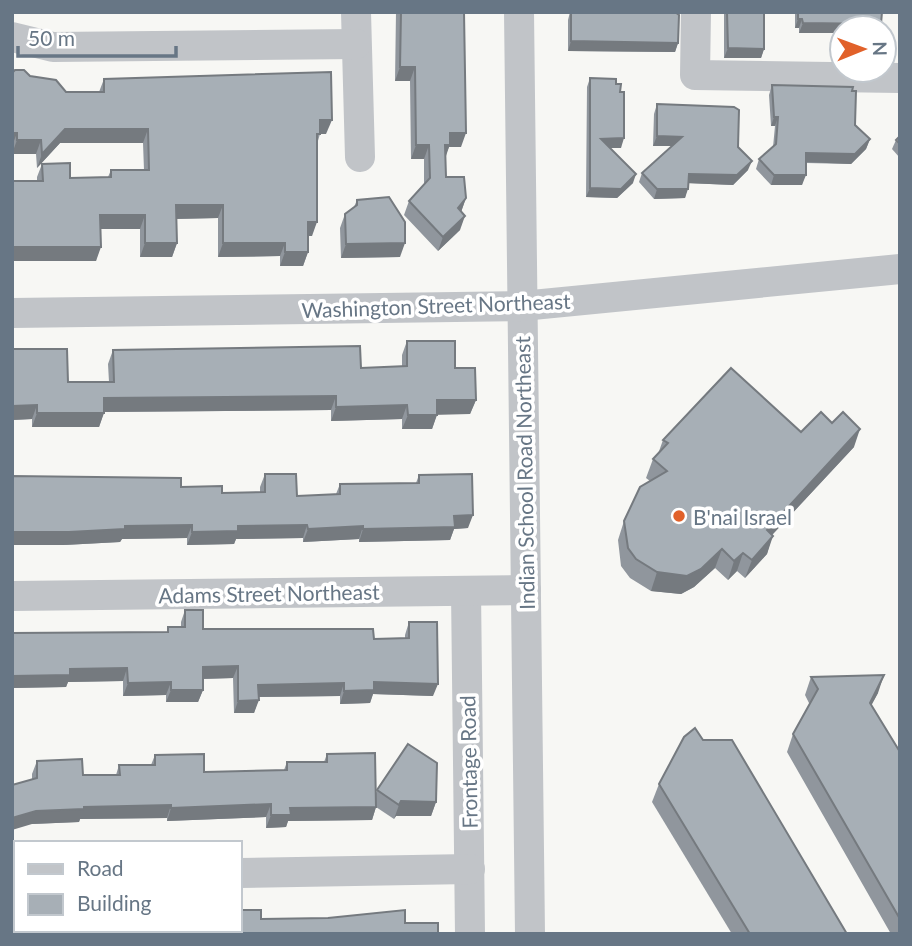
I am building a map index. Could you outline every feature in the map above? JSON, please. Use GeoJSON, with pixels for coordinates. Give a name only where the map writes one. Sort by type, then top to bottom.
{"type":"FeatureCollection","features":[{"type":"Feature","properties":{"kind":"street"},"geometry":{"type":"LineString","coordinates":[[356,12],[360,157]]}},
{"type":"Feature","properties":{"kind":"street","name":"Indian School Road Northeast"},"geometry":{"type":"LineString","coordinates":[[519,12],[530,934]]}},
{"type":"Feature","properties":{"kind":"street"},"geometry":{"type":"LineString","coordinates":[[695,12],[695,75],[900,78]]}},
{"type":"Feature","properties":{"kind":"street"},"geometry":{"type":"LineString","coordinates":[[12,37],[52,47],[356,44]]}},
{"type":"Feature","properties":{"kind":"street","name":"Washington Street Northeast"},"geometry":{"type":"LineString","coordinates":[[12,313],[522,306],[900,269]]}},
{"type":"Feature","properties":{"kind":"street","name":"Adams Street Northeast"},"geometry":{"type":"LineString","coordinates":[[12,596],[526,590]]}},
{"type":"Feature","properties":{"kind":"street","name":"Frontage Road"},"geometry":{"type":"LineString","coordinates":[[466,591],[470,934]]}},
{"type":"Feature","properties":{"kind":"street"},"geometry":{"type":"LineString","coordinates":[[242,873],[470,869]]}},
{"type":"Feature","properties":{"kind":"building"},"geometry":{"type":"Polygon","coordinates":[[[401,12],[464,12],[466,133],[450,133],[450,145],[445,145],[446,177],[464,177],[466,198],[458,208],[465,216],[443,237],[409,201],[430,178],[429,145],[416,145],[415,67],[400,67],[401,12]]]}},
{"type":"Feature","properties":{"kind":"building"},"geometry":{"type":"Polygon","coordinates":[[[571,12],[675,12],[679,15],[678,43],[571,41],[571,12]]]}},
{"type":"Feature","properties":{"kind":"building"},"geometry":{"type":"Polygon","coordinates":[[[727,12],[764,12],[764,49],[728,48],[727,12]]]}},
{"type":"Feature","properties":{"kind":"building"},"geometry":{"type":"Polygon","coordinates":[[[798,12],[882,12],[828,14],[828,23],[803,23],[802,19],[798,19],[798,12]]]}},
{"type":"Feature","properties":{"kind":"building"},"geometry":{"type":"Polygon","coordinates":[[[15,70],[24,70],[30,76],[56,80],[66,92],[104,92],[104,79],[331,72],[332,120],[320,120],[320,134],[317,134],[317,222],[308,222],[308,252],[285,252],[285,243],[223,243],[223,205],[176,205],[177,243],[145,243],[145,215],[100,215],[101,247],[12,247],[12,181],[43,181],[42,164],[70,163],[70,178],[111,177],[111,170],[149,170],[148,129],[65,129],[42,154],[41,140],[17,140],[17,133],[12,133],[12,73],[15,70]]]}},
{"type":"Feature","properties":{"kind":"building"},"geometry":{"type":"Polygon","coordinates":[[[590,78],[616,79],[616,84],[621,84],[620,92],[624,92],[624,138],[601,139],[636,174],[621,189],[590,188],[590,78]]]}},
{"type":"Feature","properties":{"kind":"building"},"geometry":{"type":"Polygon","coordinates":[[[772,85],[853,87],[852,91],[856,91],[855,125],[870,139],[855,154],[806,153],[806,175],[774,175],[759,159],[776,144],[778,117],[774,117],[772,85]]]}},
{"type":"Feature","properties":{"kind":"building"},"geometry":{"type":"Polygon","coordinates":[[[657,104],[734,107],[739,110],[738,147],[752,161],[737,175],[689,174],[688,189],[657,189],[642,173],[682,137],[657,136],[657,104]]]}},
{"type":"Feature","properties":{"kind":"building"},"geometry":{"type":"Polygon","coordinates":[[[389,197],[405,222],[405,243],[346,244],[345,214],[357,205],[357,200],[389,197]]]}},
{"type":"Feature","properties":{"kind":"building"},"geometry":{"type":"Polygon","coordinates":[[[407,341],[455,341],[455,368],[475,368],[476,400],[437,400],[437,415],[408,415],[407,405],[336,407],[336,396],[104,398],[104,413],[37,413],[37,405],[12,406],[12,349],[67,349],[68,382],[114,382],[113,350],[360,346],[361,368],[407,366],[407,341]]]}},
{"type":"Feature","properties":{"kind":"building"},"geometry":{"type":"Polygon","coordinates":[[[731,368],[801,432],[821,412],[832,423],[843,412],[860,429],[767,530],[773,536],[752,560],[743,553],[734,561],[722,549],[701,569],[687,576],[657,572],[636,559],[628,548],[624,521],[640,487],[667,471],[653,459],[668,443],[663,440],[731,368]]]}},
{"type":"Feature","properties":{"kind":"building"},"geometry":{"type":"Polygon","coordinates":[[[265,474],[296,474],[297,496],[340,494],[340,484],[419,483],[419,475],[472,474],[473,515],[454,516],[455,527],[363,529],[363,526],[308,529],[307,525],[238,526],[238,531],[192,532],[192,525],[125,526],[125,529],[69,532],[12,532],[12,476],[181,478],[181,487],[222,486],[222,493],[265,492],[265,474]]]}},
{"type":"Feature","properties":{"kind":"building"},"geometry":{"type":"Polygon","coordinates":[[[185,610],[203,610],[203,629],[373,629],[374,639],[409,638],[409,622],[437,622],[438,684],[374,682],[374,690],[344,691],[344,683],[258,685],[259,700],[238,701],[238,666],[203,667],[203,690],[171,690],[171,682],[128,683],[127,668],[70,669],[70,675],[12,676],[12,633],[168,632],[168,627],[185,627],[185,610]]]}},
{"type":"Feature","properties":{"kind":"building"},"geometry":{"type":"Polygon","coordinates":[[[884,675],[870,703],[900,752],[900,919],[793,734],[818,689],[811,677],[884,675]]]}},
{"type":"Feature","properties":{"kind":"building"},"geometry":{"type":"Polygon","coordinates":[[[695,728],[703,740],[732,740],[847,934],[750,934],[659,784],[684,737],[695,728]]]}},
{"type":"Feature","properties":{"kind":"building"},"geometry":{"type":"Polygon","coordinates":[[[408,744],[437,763],[436,802],[401,801],[399,805],[377,790],[408,744]]]}},
{"type":"Feature","properties":{"kind":"building"},"geometry":{"type":"Polygon","coordinates":[[[375,753],[376,807],[290,808],[291,815],[271,815],[271,804],[171,808],[171,805],[84,807],[36,811],[12,818],[12,785],[37,778],[37,761],[82,759],[83,775],[120,775],[119,765],[155,765],[155,755],[204,754],[204,772],[287,770],[287,762],[327,762],[327,754],[375,753]]]}},
{"type":"Feature","properties":{"kind":"building"},"geometry":{"type":"Polygon","coordinates":[[[242,910],[261,910],[261,919],[328,918],[405,910],[405,923],[438,923],[438,934],[33,934],[242,932],[242,910]]]}},
{"type":"Feature","properties":{"kind":"place","name":"B'nai Israel"},"geometry":{"type":"Point","coordinates":[679,516]}}]}
